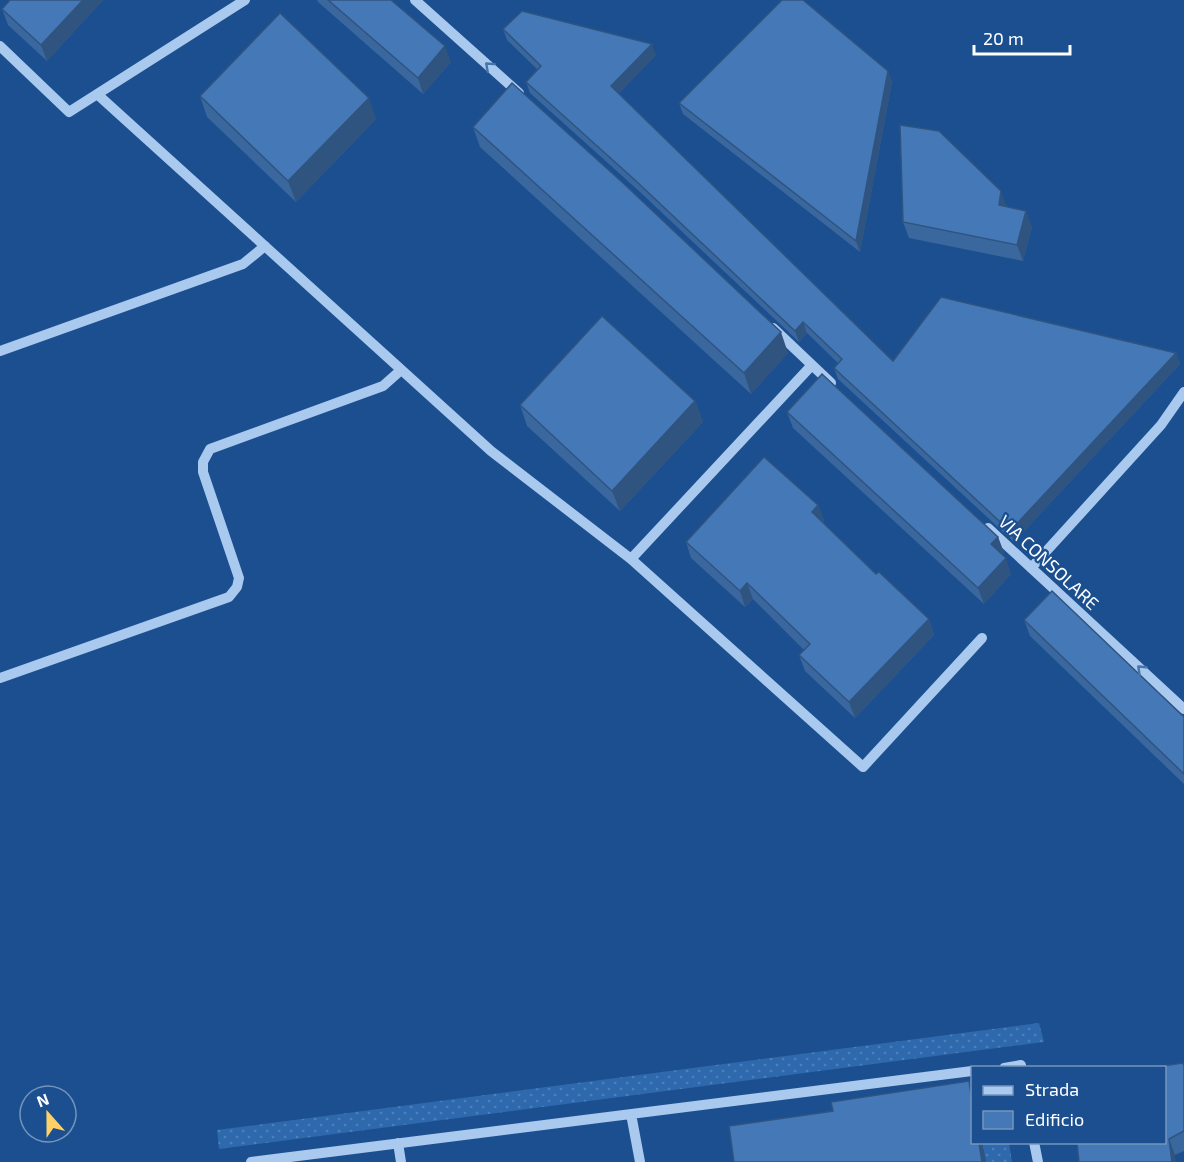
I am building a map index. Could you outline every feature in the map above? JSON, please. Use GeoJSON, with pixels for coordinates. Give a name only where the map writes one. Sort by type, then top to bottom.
{"type":"FeatureCollection","features":[{"type":"Feature","properties":{"kind":"street"},"geometry":{"type":"LineString","coordinates":[[0,46],[69,112],[244,0]]}},
{"type":"Feature","properties":{"kind":"street"},"geometry":{"type":"LineString","coordinates":[[415,0],[530,102]]}},
{"type":"Feature","properties":{"kind":"street"},"geometry":{"type":"LineString","coordinates":[[98,94],[491,451],[631,559],[863,767],[982,638]]}},
{"type":"Feature","properties":{"kind":"street"},"geometry":{"type":"LineString","coordinates":[[0,351],[243,264],[265,246]]}},
{"type":"Feature","properties":{"kind":"street"},"geometry":{"type":"LineString","coordinates":[[762,317],[838,389]]}},
{"type":"Feature","properties":{"kind":"street"},"geometry":{"type":"LineString","coordinates":[[631,559],[812,365]]}},
{"type":"Feature","properties":{"kind":"street"},"geometry":{"type":"LineString","coordinates":[[0,678],[229,597],[237,587],[239,578],[203,472],[203,462],[210,449],[383,386],[401,370]]}},
{"type":"Feature","properties":{"kind":"street"},"geometry":{"type":"LineString","coordinates":[[1031,568],[1161,425],[1184,392]]}},
{"type":"Feature","properties":{"kind":"street","name":"VIA CONSOLARE"},"geometry":{"type":"LineString","coordinates":[[979,519],[1184,709]]}},
{"type":"Feature","properties":{"kind":"street"},"geometry":{"type":"LineString","coordinates":[[251,1162],[971,1071]]}},
{"type":"Feature","properties":{"kind":"street"},"geometry":{"type":"LineString","coordinates":[[631,1114],[640,1162]]}},
{"type":"Feature","properties":{"kind":"street"},"geometry":{"type":"LineString","coordinates":[[398,1143],[401,1162]]}},
{"type":"Feature","properties":{"kind":"street"},"geometry":{"type":"LineString","coordinates":[[1034,1144],[1038,1162]]}},
{"type":"Feature","properties":{"kind":"shaded area"},"geometry":{"type":"Polygon","coordinates":[[[1039,1023],[1044,1042],[219,1149],[217,1130],[1039,1023]]]}},
{"type":"Feature","properties":{"kind":"shaded area"},"geometry":{"type":"Polygon","coordinates":[[[982,1144],[1009,1144],[1012,1162],[986,1162],[982,1144]]]}},
{"type":"Feature","properties":{"kind":"building"},"geometry":{"type":"Polygon","coordinates":[[[10,0],[83,0],[41,45],[2,9],[10,0]]]}},
{"type":"Feature","properties":{"kind":"building"},"geometry":{"type":"Polygon","coordinates":[[[328,0],[391,0],[445,46],[418,78],[328,0]]]}},
{"type":"Feature","properties":{"kind":"building"},"geometry":{"type":"Polygon","coordinates":[[[782,0],[803,0],[888,71],[856,241],[679,103],[782,0]]]}},
{"type":"Feature","properties":{"kind":"building"},"geometry":{"type":"Polygon","coordinates":[[[522,11],[652,44],[611,86],[893,361],[941,297],[1176,353],[1010,531],[834,368],[842,359],[803,322],[795,331],[636,181],[526,82],[541,66],[503,29],[522,11]]]}},
{"type":"Feature","properties":{"kind":"building"},"geometry":{"type":"Polygon","coordinates":[[[280,13],[369,98],[288,181],[200,96],[280,13]]]}},
{"type":"Feature","properties":{"kind":"building"},"geometry":{"type":"Polygon","coordinates":[[[512,83],[622,182],[781,332],[744,373],[473,127],[512,83]]]}},
{"type":"Feature","properties":{"kind":"building"},"geometry":{"type":"Polygon","coordinates":[[[900,125],[939,131],[1001,191],[999,205],[1026,211],[1017,245],[903,222],[900,125]]]}},
{"type":"Feature","properties":{"kind":"building"},"geometry":{"type":"Polygon","coordinates":[[[602,316],[695,401],[612,491],[520,405],[602,316]]]}},
{"type":"Feature","properties":{"kind":"building"},"geometry":{"type":"Polygon","coordinates":[[[822,374],[998,537],[991,544],[1006,558],[978,588],[787,412],[822,374]]]}},
{"type":"Feature","properties":{"kind":"building"},"geometry":{"type":"Polygon","coordinates":[[[764,457],[818,505],[812,512],[876,574],[879,572],[929,619],[849,702],[799,655],[810,644],[747,583],[740,591],[686,542],[764,457]]]}},
{"type":"Feature","properties":{"kind":"building"},"geometry":{"type":"Polygon","coordinates":[[[1052,591],[1184,717],[1184,774],[1024,620],[1052,591]]]}},
{"type":"Feature","properties":{"kind":"building"},"geometry":{"type":"Polygon","coordinates":[[[1182,1063],[1184,1065],[1184,1131],[1169,1139],[1172,1162],[1079,1162],[1077,1144],[1166,1144],[1166,1066],[1163,1066],[1182,1063]]]}},
{"type":"Feature","properties":{"kind":"building"},"geometry":{"type":"Polygon","coordinates":[[[969,1081],[971,1144],[979,1144],[982,1162],[734,1162],[729,1126],[833,1111],[831,1102],[969,1081]]]}}]}
